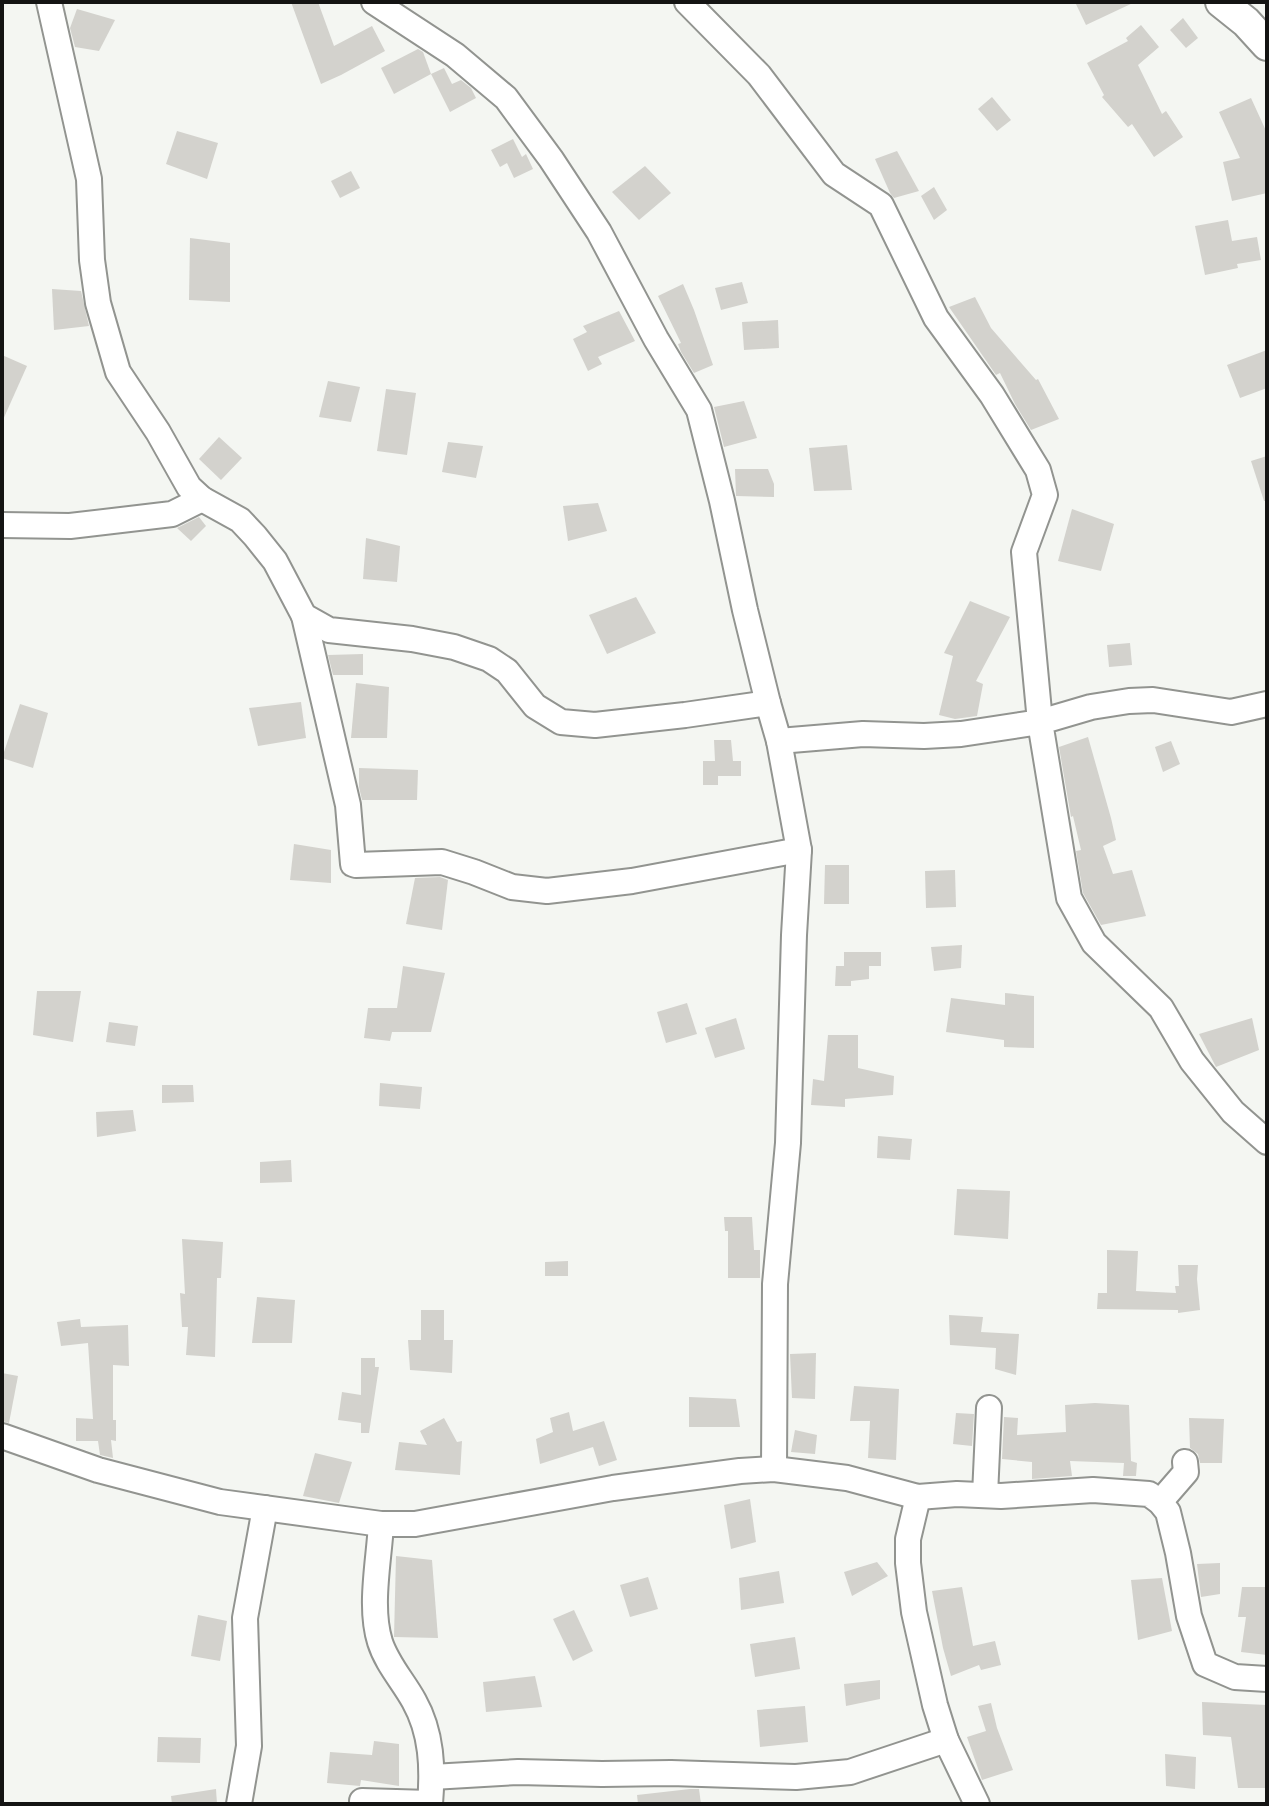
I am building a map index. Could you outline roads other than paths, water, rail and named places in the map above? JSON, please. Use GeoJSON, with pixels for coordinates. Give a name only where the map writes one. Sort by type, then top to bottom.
{"type":"FeatureCollection","features":[{"type":"Feature","properties":{"kind":"main road"},"geometry":{"type":"LineString","coordinates":[[1221,2],[1246,22],[1267,45]]}},
{"type":"Feature","properties":{"kind":"street"},"geometry":{"type":"LineString","coordinates":[[49,2],[89,179],[92,260],[98,303],[118,372],[158,432],[189,487],[202,499],[240,520],[255,536],[275,561],[304,616],[348,805],[353,864],[442,862],[512,887],[547,891],[632,881],[799,850]]}},
{"type":"Feature","properties":{"kind":"street"},"geometry":{"type":"LineString","coordinates":[[374,2],[455,55],[506,98],[599,232],[656,339],[699,410],[779,741],[799,850],[788,1143],[775,1284],[774,1469]]}},
{"type":"Feature","properties":{"kind":"street"},"geometry":{"type":"LineString","coordinates":[[687,2],[759,75],[834,174],[881,205],[936,318],[992,395],[1038,470],[1045,495],[1024,552],[1040,722],[1069,898],[1094,943],[1161,1008],[1192,1061],[1233,1112],[1267,1142]]}},
{"type":"Feature","properties":{"kind":"street"},"geometry":{"type":"LineString","coordinates":[[2,525],[70,526],[172,514],[202,499]]}},
{"type":"Feature","properties":{"kind":"street"},"geometry":{"type":"LineString","coordinates":[[304,616],[329,630],[440,644],[489,659],[507,671],[535,706],[561,722],[595,725],[768,703]]}},
{"type":"Feature","properties":{"kind":"street"},"geometry":{"type":"LineString","coordinates":[[779,741],[863,734],[961,734],[1040,722],[1091,707],[1129,701],[1153,700],[1231,712],[1267,704]]}},
{"type":"Feature","properties":{"kind":"street"},"geometry":{"type":"LineString","coordinates":[[985,1495],[989,1408]]}},
{"type":"Feature","properties":{"kind":"street"},"geometry":{"type":"LineString","coordinates":[[2,1436],[98,1470],[220,1502],[381,1524],[415,1524],[613,1488],[774,1469],[847,1478],[918,1497],[1093,1490],[1149,1494],[1160,1502],[1171,1521],[1189,1616],[1205,1664],[1235,1677],[1267,1679]]}},
{"type":"Feature","properties":{"kind":"street"},"geometry":{"type":"LineString","coordinates":[[1160,1502],[1186,1472],[1185,1462]]}},
{"type":"Feature","properties":{"kind":"street"},"geometry":{"type":"LineString","coordinates":[[918,1497],[908,1539],[909,1575],[917,1627],[946,1740],[977,1804]]}},
{"type":"Feature","properties":{"kind":"street"},"geometry":{"type":"LineString","coordinates":[[239,1804],[249,1746],[245,1618],[265,1508]]}},
{"type":"Feature","properties":{"kind":"street"},"geometry":{"type":"LineString","coordinates":[[362,1801],[430,1803],[432,1777],[429,1741],[416,1703],[389,1663],[375,1618],[381,1524]]}},
{"type":"Feature","properties":{"kind":"street"},"geometry":{"type":"LineString","coordinates":[[432,1777],[518,1772],[796,1777],[850,1772],[946,1740]]}}]}
